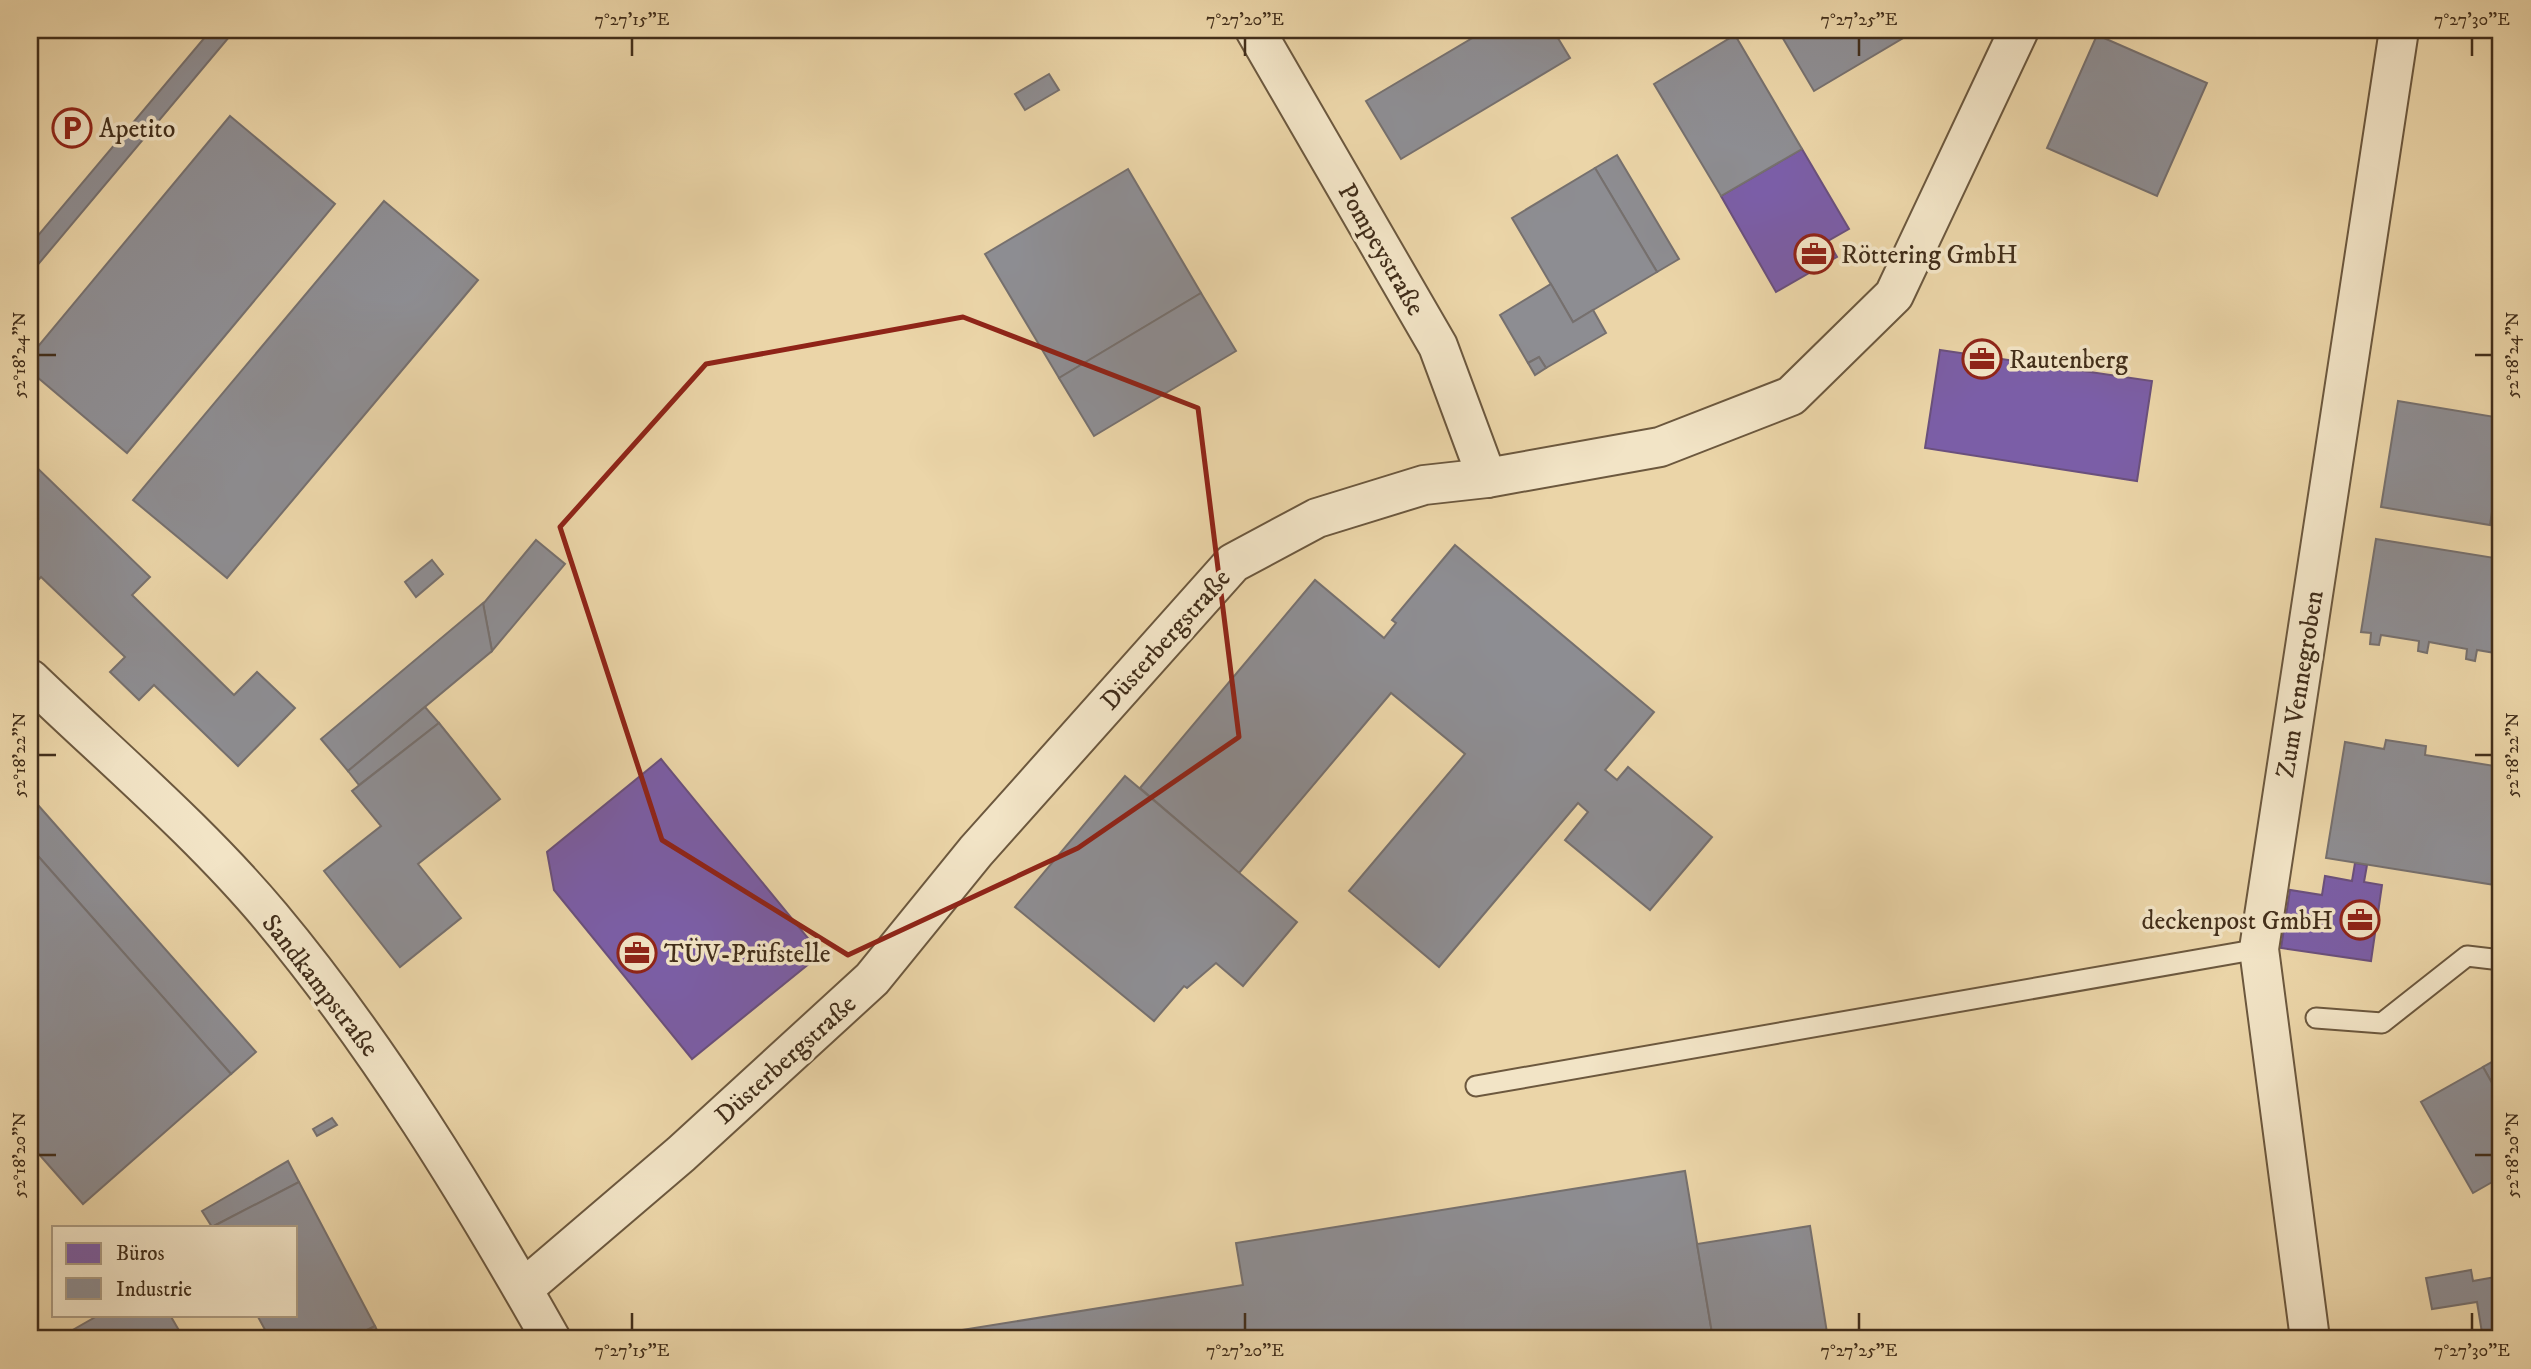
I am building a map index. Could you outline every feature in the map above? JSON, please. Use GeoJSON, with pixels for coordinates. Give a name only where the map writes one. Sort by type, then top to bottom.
{"type":"FeatureCollection","features":[{"type":"Feature","properties":{"kind":"street","name":"Pompeystraße"},"geometry":{"type":"LineString","coordinates":[[1255,30],[1438,346],[1487,478]]}},
{"type":"Feature","properties":{"kind":"street","name":"Düsterbergstraße"},"geometry":{"type":"LineString","coordinates":[[523,1289],[681,1154],[872,979],[976,851],[1233,563],[1317,518],[1424,485],[1487,478],[1660,447],[1791,396],[1894,295],[2020,30]]}},
{"type":"Feature","properties":{"kind":"street","name":"Zum Vennegroben"},"geometry":{"type":"LineString","coordinates":[[2310,1339],[2259,949],[2399,30]]}},
{"type":"Feature","properties":{"kind":"street","name":"Sandkampstraße"},"geometry":{"type":"LineString","coordinates":[[30,679],[192,834],[269,915],[365,1037],[523,1289],[551,1339]]}},
{"type":"Feature","properties":{"kind":"lane"},"geometry":{"type":"LineString","coordinates":[[1476,1086],[2259,949]]}},
{"type":"Feature","properties":{"kind":"lane"},"geometry":{"type":"LineString","coordinates":[[2316,1017],[2382,1023],[2467,956],[2501,960]]}},
{"type":"Feature","properties":{"kind":"highlighted area"},"geometry":{"type":"Polygon","coordinates":[[[963,317],[1198,408],[1239,737],[1078,848],[848,955],[662,840],[560,527],[706,364],[963,317]]]}},
{"type":"Feature","properties":{"kind":"building: Büros"},"geometry":{"type":"Polygon","coordinates":[[[1802,149],[1849,229],[1828,241],[1837,257],[1776,292],[1721,196],[1802,149]]]}},
{"type":"Feature","properties":{"kind":"building: Büros"},"geometry":{"type":"Polygon","coordinates":[[[1940,350],[2152,381],[2137,481],[1925,448],[1940,350]]]}},
{"type":"Feature","properties":{"kind":"building: Büros"},"geometry":{"type":"Polygon","coordinates":[[[661,759],[821,954],[692,1059],[554,890],[547,852],[661,759]]]}},
{"type":"Feature","properties":{"kind":"building: Büros"},"geometry":{"type":"Polygon","coordinates":[[[2355,863],[2367,865],[2364,882],[2382,885],[2371,961],[2281,948],[2290,890],[2322,895],[2325,876],[2352,881],[2355,863]]]}},
{"type":"Feature","properties":{"kind":"building: Industrie"},"geometry":{"type":"Polygon","coordinates":[[[211,30],[235,30],[30,274],[30,245],[211,30]]]}},
{"type":"Feature","properties":{"kind":"building: Industrie"},"geometry":{"type":"Polygon","coordinates":[[[1486,30],[1553,30],[1570,58],[1401,159],[1366,101],[1486,30]]]}},
{"type":"Feature","properties":{"kind":"building: Industrie"},"geometry":{"type":"Polygon","coordinates":[[[1778,30],[1914,30],[1915,31],[1814,91],[1778,30]]]}},
{"type":"Feature","properties":{"kind":"building: Industrie"},"geometry":{"type":"Polygon","coordinates":[[[1735,35],[1802,149],[1721,196],[1654,84],[1735,35]]]}},
{"type":"Feature","properties":{"kind":"building: Industrie"},"geometry":{"type":"Polygon","coordinates":[[[2097,35],[2207,83],[2157,196],[2047,148],[2097,35]]]}},
{"type":"Feature","properties":{"kind":"building: Industrie"},"geometry":{"type":"Polygon","coordinates":[[[1049,74],[1059,90],[1025,110],[1015,94],[1049,74]]]}},
{"type":"Feature","properties":{"kind":"building: Industrie"},"geometry":{"type":"Polygon","coordinates":[[[230,116],[335,204],[127,453],[30,371],[30,356],[230,116]]]}},
{"type":"Feature","properties":{"kind":"building: Industrie"},"geometry":{"type":"Polygon","coordinates":[[[1617,155],[1679,259],[1657,272],[1595,168],[1617,155]]]}},
{"type":"Feature","properties":{"kind":"building: Industrie"},"geometry":{"type":"Polygon","coordinates":[[[1595,168],[1657,272],[1573,322],[1512,218],[1595,168]]]}},
{"type":"Feature","properties":{"kind":"building: Industrie"},"geometry":{"type":"Polygon","coordinates":[[[1128,169],[1201,293],[1059,378],[985,254],[1128,169]]]}},
{"type":"Feature","properties":{"kind":"building: Industrie"},"geometry":{"type":"Polygon","coordinates":[[[384,201],[478,280],[227,578],[133,500],[384,201]]]}},
{"type":"Feature","properties":{"kind":"building: Industrie"},"geometry":{"type":"Polygon","coordinates":[[[1551,284],[1573,322],[1593,310],[1606,333],[1546,368],[1539,357],[1528,363],[1500,315],[1551,284]]]}},
{"type":"Feature","properties":{"kind":"building: Industrie"},"geometry":{"type":"Polygon","coordinates":[[[1201,293],[1236,351],[1094,436],[1059,378],[1201,293]]]}},
{"type":"Feature","properties":{"kind":"building: Industrie"},"geometry":{"type":"Polygon","coordinates":[[[1539,357],[1546,368],[1535,375],[1528,363],[1539,357]]]}},
{"type":"Feature","properties":{"kind":"building: Industrie"},"geometry":{"type":"Polygon","coordinates":[[[2398,401],[2501,418],[2501,451],[2490,525],[2381,507],[2398,401]]]}},
{"type":"Feature","properties":{"kind":"building: Industrie"},"geometry":{"type":"Polygon","coordinates":[[[30,461],[150,577],[132,595],[234,695],[257,672],[295,708],[238,766],[154,685],[139,700],[110,672],[125,657],[41,577],[37,581],[30,574],[30,461]]]}},
{"type":"Feature","properties":{"kind":"building: Industrie"},"geometry":{"type":"Polygon","coordinates":[[[2376,539],[2501,559],[2501,654],[2477,650],[2475,661],[2466,659],[2467,649],[2429,642],[2427,653],[2418,651],[2419,641],[2381,635],[2379,645],[2370,644],[2371,633],[2361,632],[2376,539]]]}},
{"type":"Feature","properties":{"kind":"building: Industrie"},"geometry":{"type":"Polygon","coordinates":[[[536,540],[565,564],[492,651],[483,604],[536,540]]]}},
{"type":"Feature","properties":{"kind":"building: Industrie"},"geometry":{"type":"Polygon","coordinates":[[[1455,545],[1654,712],[1605,770],[1617,780],[1628,767],[1712,837],[1650,910],[1565,840],[1588,812],[1578,803],[1439,967],[1349,891],[1465,754],[1391,693],[1239,873],[1140,788],[1315,580],[1384,638],[1396,623],[1392,620],[1455,545]]]}},
{"type":"Feature","properties":{"kind":"building: Industrie"},"geometry":{"type":"Polygon","coordinates":[[[432,560],[443,574],[416,597],[405,582],[432,560]]]}},
{"type":"Feature","properties":{"kind":"building: Industrie"},"geometry":{"type":"Polygon","coordinates":[[[483,603],[492,651],[348,771],[321,739],[483,603]]]}},
{"type":"Feature","properties":{"kind":"building: Industrie"},"geometry":{"type":"Polygon","coordinates":[[[425,707],[439,723],[359,785],[348,771],[425,707]]]}},
{"type":"Feature","properties":{"kind":"building: Industrie"},"geometry":{"type":"Polygon","coordinates":[[[439,723],[500,799],[418,864],[461,918],[400,967],[324,871],[381,826],[352,791],[439,723]]]}},
{"type":"Feature","properties":{"kind":"building: Industrie"},"geometry":{"type":"Polygon","coordinates":[[[2386,740],[2426,746],[2425,755],[2501,767],[2501,886],[2326,858],[2345,742],[2384,749],[2386,740]]]}},
{"type":"Feature","properties":{"kind":"building: Industrie"},"geometry":{"type":"Polygon","coordinates":[[[1125,776],[1297,922],[1243,986],[1216,963],[1187,988],[1184,986],[1154,1021],[1015,907],[1125,776]]]}},
{"type":"Feature","properties":{"kind":"building: Industrie"},"geometry":{"type":"Polygon","coordinates":[[[30,796],[256,1052],[231,1074],[30,847],[30,796]]]}},
{"type":"Feature","properties":{"kind":"building: Industrie"},"geometry":{"type":"Polygon","coordinates":[[[30,847],[231,1074],[83,1204],[30,1144],[30,847]]]}},
{"type":"Feature","properties":{"kind":"building: Industrie"},"geometry":{"type":"Polygon","coordinates":[[[2501,1057],[2501,1099],[2483,1067],[2501,1057]]]}},
{"type":"Feature","properties":{"kind":"building: Industrie"},"geometry":{"type":"Polygon","coordinates":[[[2483,1067],[2501,1099],[2501,1177],[2473,1193],[2421,1102],[2483,1067]]]}},
{"type":"Feature","properties":{"kind":"building: Industrie"},"geometry":{"type":"Polygon","coordinates":[[[332,1118],[337,1125],[317,1136],[313,1129],[332,1118]]]}},
{"type":"Feature","properties":{"kind":"building: Industrie"},"geometry":{"type":"Polygon","coordinates":[[[288,1161],[299,1182],[214,1226],[202,1211],[288,1161]]]}},
{"type":"Feature","properties":{"kind":"building: Industrie"},"geometry":{"type":"Polygon","coordinates":[[[1685,1171],[1713,1339],[906,1339],[1243,1285],[1236,1243],[1685,1171]]]}},
{"type":"Feature","properties":{"kind":"building: Industrie"},"geometry":{"type":"Polygon","coordinates":[[[299,1182],[375,1326],[349,1339],[270,1339],[258,1316],[298,1316],[298,1226],[214,1226],[299,1182]]]}},
{"type":"Feature","properties":{"kind":"building: Industrie"},"geometry":{"type":"Polygon","coordinates":[[[1810,1226],[1828,1339],[1713,1339],[1697,1244],[1810,1226]]]}},
{"type":"Feature","properties":{"kind":"building: Industrie"},"geometry":{"type":"Polygon","coordinates":[[[2471,1270],[2473,1281],[2501,1276],[2501,1339],[2483,1339],[2477,1302],[2432,1309],[2426,1278],[2471,1270]]]}},
{"type":"Feature","properties":{"kind":"building: Industrie"},"geometry":{"type":"Polygon","coordinates":[[[97,1316],[171,1316],[184,1339],[57,1339],[97,1316]]]}},
{"type":"Feature","properties":{"kind":"building: Industrie"},"geometry":{"type":"Polygon","coordinates":[[[375,1326],[381,1339],[349,1339],[375,1326]]]}},
{"type":"Feature","properties":{"kind":"place","name":"Apetito"},"geometry":{"type":"Point","coordinates":[72,128]}},
{"type":"Feature","properties":{"kind":"place","name":"Röttering GmbH"},"geometry":{"type":"Point","coordinates":[1814,254]}},
{"type":"Feature","properties":{"kind":"place","name":"Rautenberg"},"geometry":{"type":"Point","coordinates":[1982,359]}},
{"type":"Feature","properties":{"kind":"place","name":"deckenpost GmbH"},"geometry":{"type":"Point","coordinates":[2360,920]}},
{"type":"Feature","properties":{"kind":"place","name":"TÜV-Prüfstelle"},"geometry":{"type":"Point","coordinates":[637,953]}}]}
